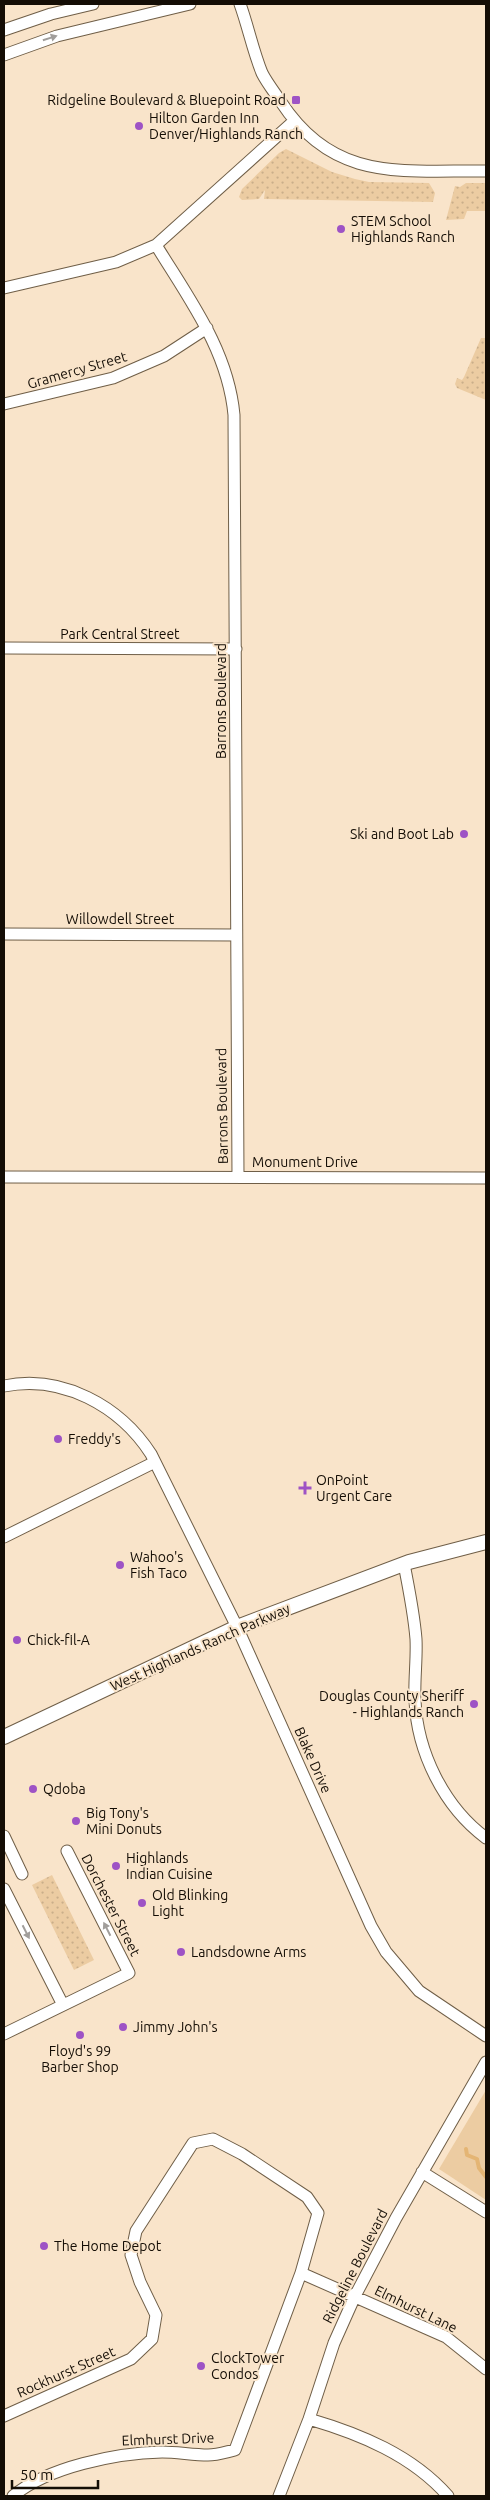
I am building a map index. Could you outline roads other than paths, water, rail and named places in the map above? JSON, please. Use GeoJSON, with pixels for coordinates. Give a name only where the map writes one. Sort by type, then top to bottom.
{"type":"FeatureCollection","features":[{"type":"Feature","properties":{"kind":"main road","name":"West Highlands Ranch Parkway"},"geometry":{"type":"LineString","coordinates":[[4,1737],[237,1627],[404,1564],[486,1542]]}},
{"type":"Feature","properties":{"kind":"street"},"geometry":{"type":"LineString","coordinates":[[4,30],[51,14],[93,4]]}},
{"type":"Feature","properties":{"kind":"street"},"geometry":{"type":"LineString","coordinates":[[4,55],[58,36],[190,4]]}},
{"type":"Feature","properties":{"kind":"street"},"geometry":{"type":"LineString","coordinates":[[240,4],[263,74],[294,121],[323,148],[352,163],[390,170],[486,171]]}},
{"type":"Feature","properties":{"kind":"street"},"geometry":{"type":"LineString","coordinates":[[4,288],[116,262],[156,244],[294,121]]}},
{"type":"Feature","properties":{"kind":"street","name":"Barrons Boulevard"},"geometry":{"type":"LineString","coordinates":[[156,244],[207,328],[228,378],[234,415],[238,1177]]}},
{"type":"Feature","properties":{"kind":"street","name":"Gramercy Street"},"geometry":{"type":"LineString","coordinates":[[4,404],[113,378],[164,356],[207,328]]}},
{"type":"Feature","properties":{"kind":"street","name":"Park Central Street"},"geometry":{"type":"LineString","coordinates":[[4,648],[236,649]]}},
{"type":"Feature","properties":{"kind":"street","name":"Willowdell Street"},"geometry":{"type":"LineString","coordinates":[[4,934],[236,934]]}},
{"type":"Feature","properties":{"kind":"street","name":"Monument Drive"},"geometry":{"type":"LineString","coordinates":[[4,1176],[486,1178]]}},
{"type":"Feature","properties":{"kind":"street","name":"Blake Drive"},"geometry":{"type":"LineString","coordinates":[[4,1386],[29,1383],[57,1386],[92,1398],[107,1407],[139,1434],[155,1462],[237,1627],[362,1908],[386,1952],[418,1991],[486,2036]]}},
{"type":"Feature","properties":{"kind":"street"},"geometry":{"type":"LineString","coordinates":[[4,1538],[155,1462]]}},
{"type":"Feature","properties":{"kind":"street"},"geometry":{"type":"LineString","coordinates":[[404,1564],[416,1638],[416,1710],[424,1749],[437,1779],[449,1799],[470,1825],[486,1838]]}},
{"type":"Feature","properties":{"kind":"street"},"geometry":{"type":"LineString","coordinates":[[4,1836],[22,1874]]}},
{"type":"Feature","properties":{"kind":"street","name":"Dorchester Street"},"geometry":{"type":"LineString","coordinates":[[63,2005],[129,1973],[67,1851]]}},
{"type":"Feature","properties":{"kind":"street"},"geometry":{"type":"LineString","coordinates":[[4,1889],[63,2005],[4,2034]]}},
{"type":"Feature","properties":{"kind":"street","name":"Ridgeline Boulevard"},"geometry":{"type":"LineString","coordinates":[[279,2496],[309,2419],[334,2343],[355,2296],[376,2254],[486,2062]]}},
{"type":"Feature","properties":{"kind":"street","name":"Rockhurst Street"},"geometry":{"type":"LineString","coordinates":[[4,2416],[131,2359],[152,2338],[156,2315],[140,2282],[131,2254],[134,2239],[136,2231],[193,2144],[213,2138],[242,2154],[307,2197],[318,2213],[301,2273]]}},
{"type":"Feature","properties":{"kind":"street"},"geometry":{"type":"LineString","coordinates":[[422,2172],[486,2212]]}},
{"type":"Feature","properties":{"kind":"street"},"geometry":{"type":"LineString","coordinates":[[301,2273],[355,2296]]}},
{"type":"Feature","properties":{"kind":"street","name":"Elmhurst Drive"},"geometry":{"type":"LineString","coordinates":[[13,2496],[24,2487],[79,2464],[117,2455],[162,2452],[210,2455],[235,2450],[301,2273]]}},
{"type":"Feature","properties":{"kind":"street","name":"Elmhurst Lane"},"geometry":{"type":"LineString","coordinates":[[355,2296],[446,2337],[486,2369]]}},
{"type":"Feature","properties":{"kind":"street"},"geometry":{"type":"LineString","coordinates":[[309,2419],[336,2427],[398,2454],[435,2481],[448,2496]]}},
{"type":"Feature","properties":{"kind":"waterway"},"geometry":{"type":"LineString","coordinates":[[466,2149],[467,2155],[477,2159],[479,2168],[486,2177]]}},
{"type":"Feature","properties":{"kind":"place","name":"Ridgeline Boulevard & Bluepoint Road"},"geometry":{"type":"Point","coordinates":[296,100]}},
{"type":"Feature","properties":{"kind":"place","name":"Hilton Garden Inn Denver/Highlands Ranch"},"geometry":{"type":"Point","coordinates":[139,126]}},
{"type":"Feature","properties":{"kind":"place","name":"STEM School Highlands Ranch"},"geometry":{"type":"Point","coordinates":[341,229]}},
{"type":"Feature","properties":{"kind":"place","name":"Ski and Boot Lab"},"geometry":{"type":"Point","coordinates":[464,834]}},
{"type":"Feature","properties":{"kind":"place","name":"Freddy's"},"geometry":{"type":"Point","coordinates":[58,1439]}},
{"type":"Feature","properties":{"kind":"place","name":"OnPoint Urgent Care"},"geometry":{"type":"Point","coordinates":[305,1488]}},
{"type":"Feature","properties":{"kind":"place","name":"Wahoo's Fish Taco"},"geometry":{"type":"Point","coordinates":[120,1565]}},
{"type":"Feature","properties":{"kind":"place","name":"Chick-fil-A"},"geometry":{"type":"Point","coordinates":[17,1640]}},
{"type":"Feature","properties":{"kind":"place","name":"Douglas County Sheriff - Highlands Ranch"},"geometry":{"type":"Point","coordinates":[474,1704]}},
{"type":"Feature","properties":{"kind":"place","name":"Qdoba"},"geometry":{"type":"Point","coordinates":[33,1789]}},
{"type":"Feature","properties":{"kind":"place","name":"Big Tony's Mini Donuts"},"geometry":{"type":"Point","coordinates":[76,1821]}},
{"type":"Feature","properties":{"kind":"place","name":"Highlands Indian Cuisine"},"geometry":{"type":"Point","coordinates":[116,1866]}},
{"type":"Feature","properties":{"kind":"place","name":"Old Blinking Light"},"geometry":{"type":"Point","coordinates":[142,1903]}},
{"type":"Feature","properties":{"kind":"place","name":"Landsdowne Arms"},"geometry":{"type":"Point","coordinates":[181,1952]}},
{"type":"Feature","properties":{"kind":"place","name":"Jimmy John's"},"geometry":{"type":"Point","coordinates":[123,2027]}},
{"type":"Feature","properties":{"kind":"place","name":"Floyd's 99 Barber Shop"},"geometry":{"type":"Point","coordinates":[80,2035]}},
{"type":"Feature","properties":{"kind":"place","name":"The Home Depot"},"geometry":{"type":"Point","coordinates":[44,2246]}},
{"type":"Feature","properties":{"kind":"place","name":"ClockTower Condos"},"geometry":{"type":"Point","coordinates":[201,2366]}}]}
